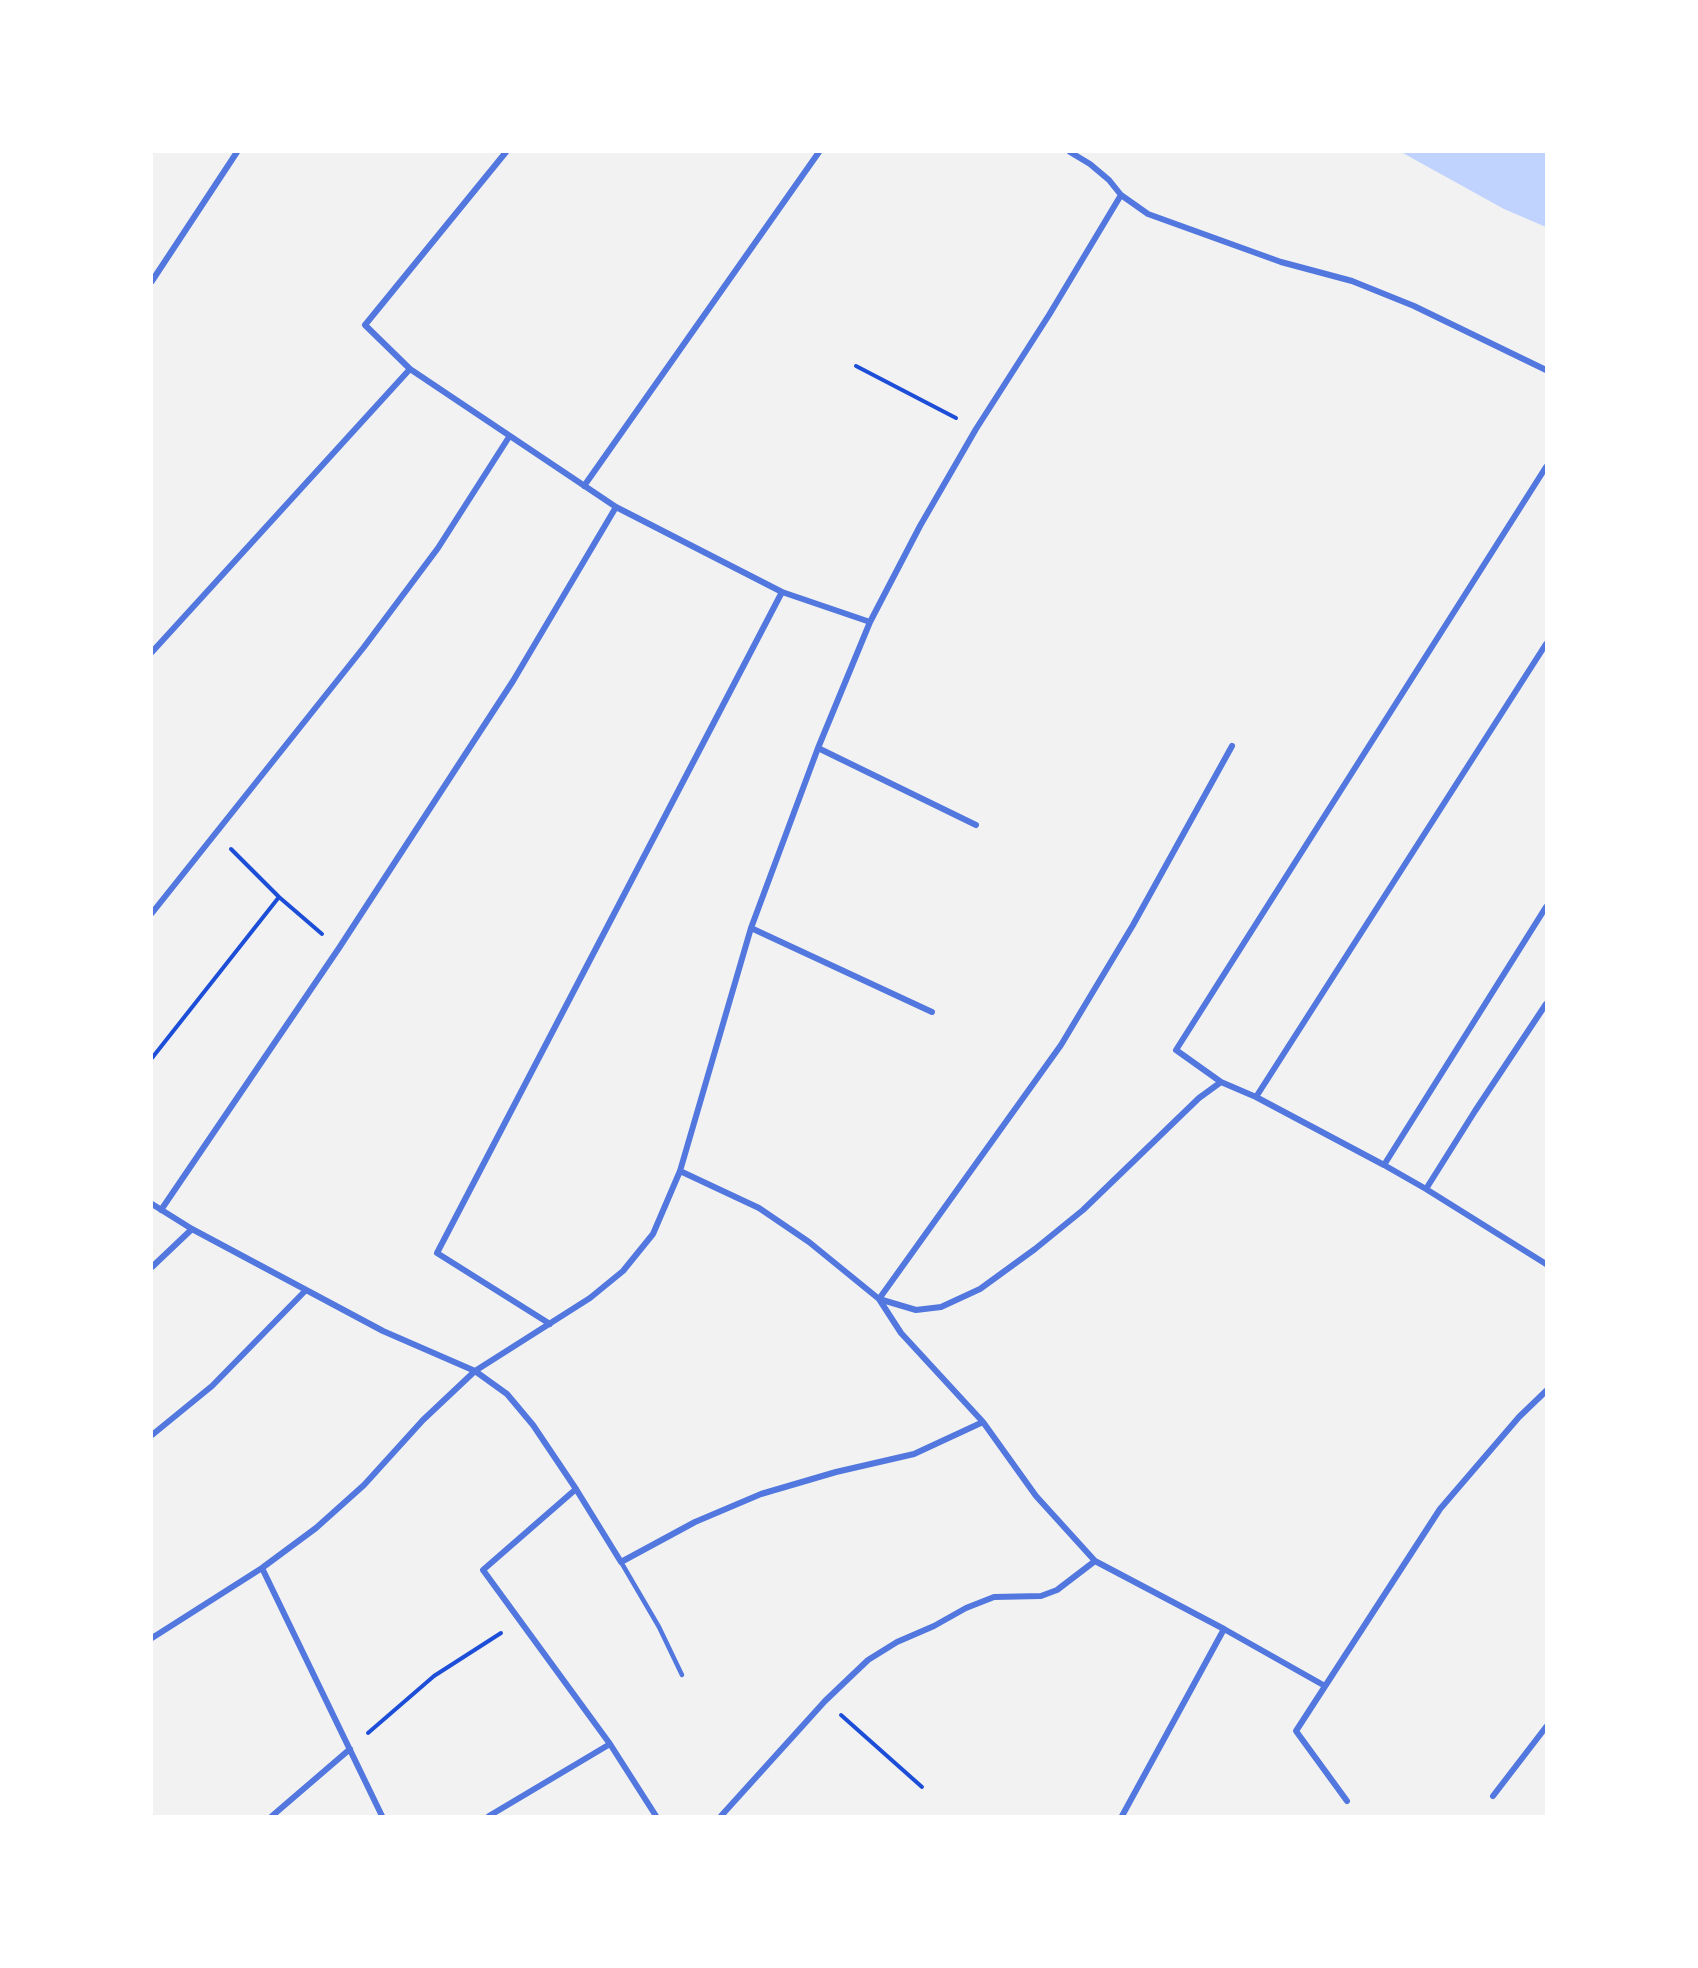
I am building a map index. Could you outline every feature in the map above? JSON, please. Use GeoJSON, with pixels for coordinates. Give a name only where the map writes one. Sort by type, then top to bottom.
{"type":"FeatureCollection","features":[{"type":"Feature","properties":{"kind":"street"},"geometry":{"type":"LineString","coordinates":[[152,280],[237,152]]}},
{"type":"Feature","properties":{"kind":"street"},"geometry":{"type":"LineString","coordinates":[[506,152],[365,325],[410,369],[616,507],[782,592],[870,622]]}},
{"type":"Feature","properties":{"kind":"street"},"geometry":{"type":"LineString","coordinates":[[584,486],[819,152]]}},
{"type":"Feature","properties":{"kind":"street"},"geometry":{"type":"LineString","coordinates":[[1070,152],[1109,180],[1121,195],[1148,213],[1281,262],[1352,281],[1414,306],[1546,370]]}},
{"type":"Feature","properties":{"kind":"street"},"geometry":{"type":"LineString","coordinates":[[152,1638],[262,1568],[316,1528],[364,1485],[423,1420],[475,1371],[590,1298],[623,1271],[653,1234],[681,1171],[750,927],[818,748],[870,622],[920,526],[976,429],[1050,315],[1121,195]]}},
{"type":"Feature","properties":{"kind":"street"},"geometry":{"type":"LineString","coordinates":[[152,652],[410,369]]}},
{"type":"Feature","properties":{"kind":"street"},"geometry":{"type":"LineString","coordinates":[[152,913],[364,647],[438,548],[509,437]]}},
{"type":"Feature","properties":{"kind":"street"},"geometry":{"type":"LineString","coordinates":[[1546,467],[1176,1050],[1221,1082],[1256,1096],[1384,1165],[1546,1264]]}},
{"type":"Feature","properties":{"kind":"street"},"geometry":{"type":"LineString","coordinates":[[161,1209],[339,948],[513,681],[616,507]]}},
{"type":"Feature","properties":{"kind":"street"},"geometry":{"type":"LineString","coordinates":[[550,1324],[437,1254],[782,592]]}},
{"type":"Feature","properties":{"kind":"street"},"geometry":{"type":"LineString","coordinates":[[1256,1096],[1546,644]]}},
{"type":"Feature","properties":{"kind":"street"},"geometry":{"type":"LineString","coordinates":[[879,1299],[1061,1045],[1133,925],[1232,746]]}},
{"type":"Feature","properties":{"kind":"street"},"geometry":{"type":"LineString","coordinates":[[818,748],[976,825]]}},
{"type":"Feature","properties":{"kind":"street"},"geometry":{"type":"LineString","coordinates":[[1384,1165],[1546,907]]}},
{"type":"Feature","properties":{"kind":"street"},"geometry":{"type":"LineString","coordinates":[[750,927],[932,1012]]}},
{"type":"Feature","properties":{"kind":"street"},"geometry":{"type":"LineString","coordinates":[[1426,1189],[1546,1005]]}},
{"type":"Feature","properties":{"kind":"street"},"geometry":{"type":"LineString","coordinates":[[879,1299],[916,1310],[941,1307],[980,1289],[1083,1210],[1199,1098],[1221,1082]]}},
{"type":"Feature","properties":{"kind":"street"},"geometry":{"type":"LineString","coordinates":[[681,1171],[759,1208],[810,1242],[879,1299],[902,1333],[983,1422],[1036,1496],[1095,1561],[1224,1629],[1325,1686]]}},
{"type":"Feature","properties":{"kind":"street"},"geometry":{"type":"LineString","coordinates":[[152,1204],[192,1229],[383,1331],[475,1371],[507,1394],[533,1425],[621,1562],[695,1522],[761,1494],[836,1472],[914,1454],[983,1422]]}},
{"type":"Feature","properties":{"kind":"street"},"geometry":{"type":"LineString","coordinates":[[152,1267],[192,1229]]}},
{"type":"Feature","properties":{"kind":"street"},"geometry":{"type":"LineString","coordinates":[[152,1435],[212,1386],[306,1290]]}},
{"type":"Feature","properties":{"kind":"street"},"geometry":{"type":"LineString","coordinates":[[1347,1801],[1296,1731],[1440,1509],[1519,1418],[1546,1391]]}},
{"type":"Feature","properties":{"kind":"street"},"geometry":{"type":"LineString","coordinates":[[576,1489],[483,1570],[610,1744],[656,1816]]}},
{"type":"Feature","properties":{"kind":"street"},"geometry":{"type":"LineString","coordinates":[[721,1816],[825,1701],[868,1660],[897,1642],[934,1626],[966,1608],[994,1597],[1041,1596],[1057,1590],[1095,1561]]}},
{"type":"Feature","properties":{"kind":"street"},"geometry":{"type":"LineString","coordinates":[[262,1568],[382,1816]]}},
{"type":"Feature","properties":{"kind":"street"},"geometry":{"type":"LineString","coordinates":[[1122,1816],[1224,1629]]}},
{"type":"Feature","properties":{"kind":"street"},"geometry":{"type":"LineString","coordinates":[[1493,1796],[1546,1727]]}},
{"type":"Feature","properties":{"kind":"street"},"geometry":{"type":"LineString","coordinates":[[489,1816],[610,1744]]}},
{"type":"Feature","properties":{"kind":"street"},"geometry":{"type":"LineString","coordinates":[[272,1816],[350,1749]]}},
{"type":"Feature","properties":{"kind":"lane"},"geometry":{"type":"LineString","coordinates":[[621,1562],[659,1627],[682,1674]]}},
{"type":"Feature","properties":{"kind":"path"},"geometry":{"type":"LineString","coordinates":[[856,366],[976,429]]}},
{"type":"Feature","properties":{"kind":"path"},"geometry":{"type":"LineString","coordinates":[[214,833],[279,897],[339,948]]}},
{"type":"Feature","properties":{"kind":"path"},"geometry":{"type":"LineString","coordinates":[[152,1058],[279,897]]}},
{"type":"Feature","properties":{"kind":"path"},"geometry":{"type":"LineString","coordinates":[[350,1749],[434,1676],[519,1621]]}},
{"type":"Feature","properties":{"kind":"path"},"geometry":{"type":"LineString","coordinates":[[825,1701],[922,1787]]}},
{"type":"Feature","properties":{"kind":"water"},"geometry":{"type":"Polygon","coordinates":[[[1401,152],[1546,152],[1546,227],[1504,209],[1401,152]]]}}]}
